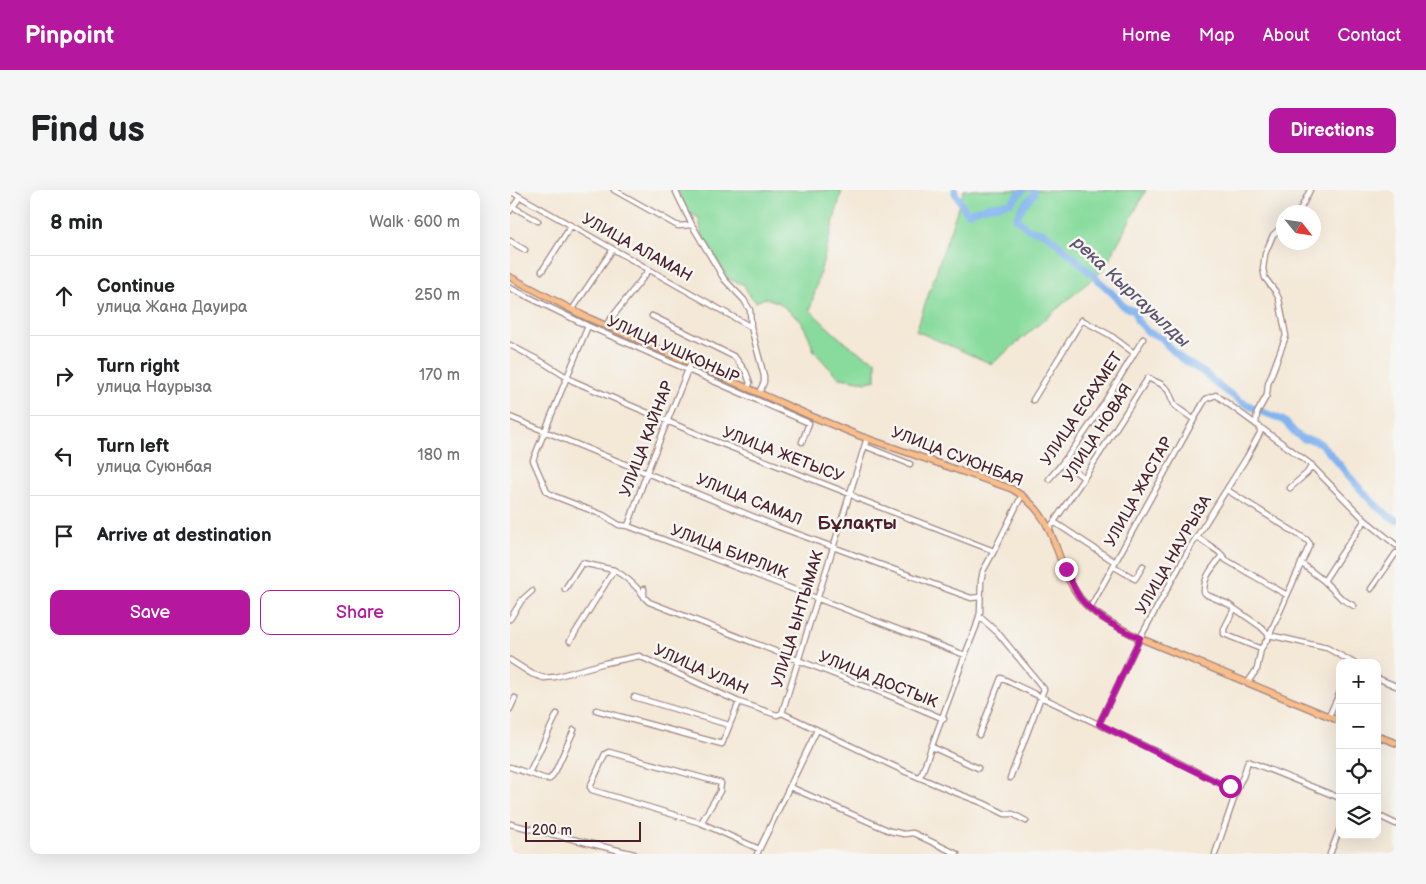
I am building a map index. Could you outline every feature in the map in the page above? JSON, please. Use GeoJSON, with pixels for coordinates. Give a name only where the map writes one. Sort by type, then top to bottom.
{"type":"FeatureCollection","features":[{"type":"Feature","properties":{"kind":"main road","name":"УЛИЦА СУЮНБАЯ"},"geometry":{"type":"LineString","coordinates":[[510,277],[572,310],[811,416],[867,438],[1012,489],[1030,501],[1043,516],[1080,598],[1112,624],[1140,638],[1336,719]]}},
{"type":"Feature","properties":{"kind":"main road"},"geometry":{"type":"LineString","coordinates":[[1381,737],[1396,743]]}},
{"type":"Feature","properties":{"kind":"street"},"geometry":{"type":"LineString","coordinates":[[614,190],[678,226],[692,225]]}},
{"type":"Feature","properties":{"kind":"street"},"geometry":{"type":"LineString","coordinates":[[675,190],[692,225],[724,279],[744,300],[750,310],[751,327],[764,376],[764,382],[759,393]]}},
{"type":"Feature","properties":{"kind":"street"},"geometry":{"type":"LineString","coordinates":[[1303,205],[1310,190]]}},
{"type":"Feature","properties":{"kind":"street","name":"УЛИЦА АЛАМАН"},"geometry":{"type":"LineString","coordinates":[[510,191],[751,327]]}},
{"type":"Feature","properties":{"kind":"street"},"geometry":{"type":"LineString","coordinates":[[520,197],[511,209],[538,221]]}},
{"type":"Feature","properties":{"kind":"street"},"geometry":{"type":"LineString","coordinates":[[542,271],[572,226]]}},
{"type":"Feature","properties":{"kind":"street","name":"УЛИЦА НАУРЫЗА"},"geometry":{"type":"LineString","coordinates":[[1099,724],[1140,638],[1197,537],[1260,433],[1257,414],[1267,395],[1268,384],[1286,336],[1279,299],[1265,278],[1262,268],[1265,254],[1276,233]]}},
{"type":"Feature","properties":{"kind":"street"},"geometry":{"type":"LineString","coordinates":[[510,241],[525,250]]}},
{"type":"Feature","properties":{"kind":"street"},"geometry":{"type":"LineString","coordinates":[[572,310],[613,249]]}},
{"type":"Feature","properties":{"kind":"street"},"geometry":{"type":"LineString","coordinates":[[606,325],[649,270]]}},
{"type":"Feature","properties":{"kind":"street","name":"УЛИЦА УШКОНЫР"},"geometry":{"type":"LineString","coordinates":[[510,288],[588,326],[809,424],[802,442]]}},
{"type":"Feature","properties":{"kind":"street"},"geometry":{"type":"LineString","coordinates":[[652,316],[735,357],[746,372],[750,383],[748,388]]}},
{"type":"Feature","properties":{"kind":"street","name":"УЛИЦА ЕСАХМЕТ"},"geometry":{"type":"LineString","coordinates":[[1033,400],[1082,320],[1110,335],[1134,353]]}},
{"type":"Feature","properties":{"kind":"street"},"geometry":{"type":"LineString","coordinates":[[545,430],[588,326]]}},
{"type":"Feature","properties":{"kind":"street","name":"УЛИЦА ЕСАХМЕТ"},"geometry":{"type":"LineString","coordinates":[[1049,479],[1064,463],[1143,339]]}},
{"type":"Feature","properties":{"kind":"street","name":"УЛИЦА ЖЕТЫСУ"},"geometry":{"type":"LineString","coordinates":[[510,345],[573,380],[667,421],[850,494],[859,500],[994,551]]}},
{"type":"Feature","properties":{"kind":"street","name":"УЛИЦА КАЙНАР"},"geometry":{"type":"LineString","coordinates":[[628,526],[647,472],[691,362]]}},
{"type":"Feature","properties":{"kind":"street","name":"УЛИЦА НОВАЯ"},"geometry":{"type":"LineString","coordinates":[[1049,529],[1148,378],[1162,384],[1168,390],[1175,406],[1193,419]]}},
{"type":"Feature","properties":{"kind":"street","name":"УЛИЦА ЖАСТАР"},"geometry":{"type":"LineString","coordinates":[[1090,608],[1203,402],[1216,395],[1258,425]]}},
{"type":"Feature","properties":{"kind":"street","name":"УЛИЦА САМАЛ"},"geometry":{"type":"LineString","coordinates":[[510,417],[776,526],[971,598],[980,597]]}},
{"type":"Feature","properties":{"kind":"street"},"geometry":{"type":"LineString","coordinates":[[1258,425],[1312,465],[1365,520],[1396,545]]}},
{"type":"Feature","properties":{"kind":"street","name":"УЛИЦА БИРЛИК"},"geometry":{"type":"LineString","coordinates":[[545,430],[533,460],[547,492],[554,496],[603,515],[619,525],[628,526],[965,655]]}},
{"type":"Feature","properties":{"kind":"street","name":"УЛИЦА ЫНТЫМАК"},"geometry":{"type":"LineString","coordinates":[[817,730],[782,713],[867,438]]}},
{"type":"Feature","properties":{"kind":"street"},"geometry":{"type":"LineString","coordinates":[[865,446],[910,464]]}},
{"type":"Feature","properties":{"kind":"street"},"geometry":{"type":"LineString","coordinates":[[1064,463],[1084,478]]}},
{"type":"Feature","properties":{"kind":"street"},"geometry":{"type":"LineString","coordinates":[[1290,488],[1307,473],[1312,465]]}},
{"type":"Feature","properties":{"kind":"street"},"geometry":{"type":"LineString","coordinates":[[1227,490],[1310,544],[1261,649],[1257,669],[1248,682]]}},
{"type":"Feature","properties":{"kind":"street"},"geometry":{"type":"LineString","coordinates":[[919,777],[943,719],[976,627],[979,616],[983,571],[1022,495]]}},
{"type":"Feature","properties":{"kind":"street"},"geometry":{"type":"LineString","coordinates":[[1324,581],[1365,520]]}},
{"type":"Feature","properties":{"kind":"street"},"geometry":{"type":"LineString","coordinates":[[1054,522],[1134,579],[1143,566]]}},
{"type":"Feature","properties":{"kind":"street"},"geometry":{"type":"LineString","coordinates":[[1197,537],[1226,560],[1287,595]]}},
{"type":"Feature","properties":{"kind":"street"},"geometry":{"type":"LineString","coordinates":[[1371,589],[1396,553]]}},
{"type":"Feature","properties":{"kind":"street"},"geometry":{"type":"LineString","coordinates":[[1222,555],[1208,573],[1204,592],[1207,595],[1228,604],[1261,627],[1269,635],[1327,648],[1346,659]]}},
{"type":"Feature","properties":{"kind":"street"},"geometry":{"type":"LineString","coordinates":[[565,589],[582,563],[614,570],[570,641]]}},
{"type":"Feature","properties":{"kind":"street"},"geometry":{"type":"LineString","coordinates":[[1301,563],[1324,581],[1342,599],[1354,606]]}},
{"type":"Feature","properties":{"kind":"street","name":"УЛИЦА ДОСТЫК"},"geometry":{"type":"LineString","coordinates":[[614,570],[632,584],[649,602],[885,694],[943,719]]}},
{"type":"Feature","properties":{"kind":"street"},"geometry":{"type":"LineString","coordinates":[[644,590],[644,597]]}},
{"type":"Feature","properties":{"kind":"street"},"geometry":{"type":"LineString","coordinates":[[510,618],[522,600],[532,591]]}},
{"type":"Feature","properties":{"kind":"street"},"geometry":{"type":"LineString","coordinates":[[1234,609],[1224,629],[1224,634],[1261,649]]}},
{"type":"Feature","properties":{"kind":"street"},"geometry":{"type":"LineString","coordinates":[[979,616],[998,633],[1044,689],[1010,778]]}},
{"type":"Feature","properties":{"kind":"street","name":"УЛИЦА УЛАН"},"geometry":{"type":"LineString","coordinates":[[510,660],[532,674],[544,678],[555,677],[639,656],[738,702],[777,715],[782,713]]}},
{"type":"Feature","properties":{"kind":"street"},"geometry":{"type":"LineString","coordinates":[[979,735],[1001,678],[1225,786],[1240,784]]}},
{"type":"Feature","properties":{"kind":"street"},"geometry":{"type":"LineString","coordinates":[[1381,680],[1396,686]]}},
{"type":"Feature","properties":{"kind":"street"},"geometry":{"type":"LineString","coordinates":[[634,697],[729,725]]}},
{"type":"Feature","properties":{"kind":"street"},"geometry":{"type":"LineString","coordinates":[[510,709],[515,698]]}},
{"type":"Feature","properties":{"kind":"street"},"geometry":{"type":"LineString","coordinates":[[1329,716],[1336,701]]}},
{"type":"Feature","properties":{"kind":"street"},"geometry":{"type":"LineString","coordinates":[[596,710],[722,744],[738,702]]}},
{"type":"Feature","properties":{"kind":"street"},"geometry":{"type":"LineString","coordinates":[[529,773],[557,714]]}},
{"type":"Feature","properties":{"kind":"street"},"geometry":{"type":"LineString","coordinates":[[510,767],[550,779],[574,730]]}},
{"type":"Feature","properties":{"kind":"street"},"geometry":{"type":"LineString","coordinates":[[701,822],[720,791],[721,783],[609,752],[605,754],[590,787],[592,790],[701,822],[758,852],[817,730],[1005,814],[1013,814],[1026,822]]}},
{"type":"Feature","properties":{"kind":"street"},"geometry":{"type":"LineString","coordinates":[[932,746],[978,768]]}},
{"type":"Feature","properties":{"kind":"street"},"geometry":{"type":"LineString","coordinates":[[1215,854],[1244,777],[1248,761],[1336,796]]}},
{"type":"Feature","properties":{"kind":"street"},"geometry":{"type":"LineString","coordinates":[[790,787],[890,831],[904,834],[913,833],[957,854]]}},
{"type":"Feature","properties":{"kind":"street"},"geometry":{"type":"LineString","coordinates":[[1381,817],[1396,824]]}},
{"type":"Feature","properties":{"kind":"street"},"geometry":{"type":"LineString","coordinates":[[510,824],[634,854]]}},
{"type":"Feature","properties":{"kind":"street"},"geometry":{"type":"LineString","coordinates":[[1330,854],[1336,838]]}},
{"type":"Feature","properties":{"kind":"green space"},"geometry":{"type":"Polygon","coordinates":[[[677,190],[842,190],[810,310],[849,345],[876,361],[876,380],[866,382],[840,378],[814,351],[801,321],[778,302],[765,298],[756,302],[743,284],[728,279],[701,233],[699,218],[688,212],[677,190]]]}},
{"type":"Feature","properties":{"kind":"green space"},"geometry":{"type":"Polygon","coordinates":[[[964,190],[1146,190],[1104,269],[992,364],[916,331],[964,190]]]}},
{"type":"Feature","properties":{"kind":"waterway","name":"река Кыргауылды"},"geometry":{"type":"LineString","coordinates":[[955,190],[967,213],[986,207],[1010,203],[1023,190]]}},
{"type":"Feature","properties":{"kind":"waterway","name":"река Кыргауылды"},"geometry":{"type":"LineString","coordinates":[[1033,190],[1034,194],[1023,206],[1016,218],[1028,229],[1042,232],[1050,237],[1078,261],[1124,307],[1135,311],[1137,320],[1148,332],[1162,338],[1182,359],[1203,372],[1242,402],[1256,409]]}},
{"type":"Feature","properties":{"kind":"waterway","name":"река Кыргауылды"},"geometry":{"type":"LineString","coordinates":[[1262,412],[1284,421],[1301,438],[1320,443],[1366,495],[1385,513],[1396,520]]}},
{"type":"Feature","properties":{"kind":"district","name":"Бұлақты"},"geometry":{"type":"Point","coordinates":[857,523]}},
{"type":"Feature","properties":{"kind":"route"},"geometry":{"type":"LineString","coordinates":[[1066,569],[1080,598],[1090,608],[1112,624],[1140,638],[1099,724],[1225,786],[1230,786]]}}]}
